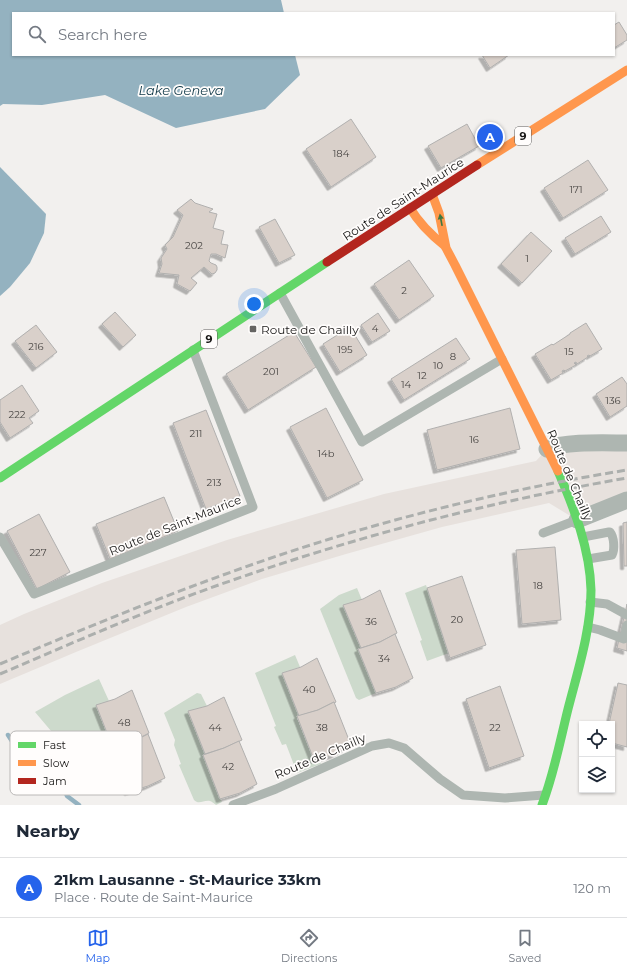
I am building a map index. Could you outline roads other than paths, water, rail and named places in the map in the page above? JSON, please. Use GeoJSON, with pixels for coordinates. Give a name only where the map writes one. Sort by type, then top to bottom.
{"type":"FeatureCollection","features":[{"type":"Feature","properties":{"kind":"main road","name":"Route de Saint-Maurice"},"geometry":{"type":"LineString","coordinates":[[0,478],[410,208],[627,70]]}},
{"type":"Feature","properties":{"kind":"main road","name":"Route de Chailly"},"geometry":{"type":"LineString","coordinates":[[432,194],[439,210],[445,246],[569,496],[583,538],[588,559],[590,574],[588,627],[561,739],[542,805]]}},
{"type":"Feature","properties":{"kind":"main road","name":"Route de Chailly"},"geometry":{"type":"LineString","coordinates":[[410,208],[421,225],[445,246]]}},
{"type":"Feature","properties":{"kind":"street"},"geometry":{"type":"LineString","coordinates":[[547,449],[576,444],[627,443]]}},
{"type":"Feature","properties":{"kind":"street"},"geometry":{"type":"LineString","coordinates":[[577,520],[627,500]]}},
{"type":"Feature","properties":{"kind":"lane"},"geometry":{"type":"LineString","coordinates":[[280,293],[362,442],[502,359]]}},
{"type":"Feature","properties":{"kind":"lane","name":"Route de Saint-Maurice"},"geometry":{"type":"LineString","coordinates":[[0,537],[34,594],[253,507],[193,350]]}},
{"type":"Feature","properties":{"kind":"lane"},"geometry":{"type":"LineString","coordinates":[[542,534],[577,520]]}},
{"type":"Feature","properties":{"kind":"lane"},"geometry":{"type":"LineString","coordinates":[[583,538],[609,532],[613,535],[612,555],[588,559]]}},
{"type":"Feature","properties":{"kind":"lane"},"geometry":{"type":"LineString","coordinates":[[590,602],[607,604],[627,615]]}},
{"type":"Feature","properties":{"kind":"lane"},"geometry":{"type":"LineString","coordinates":[[588,627],[624,639],[627,625]]}},
{"type":"Feature","properties":{"kind":"lane","name":"Route de Chailly"},"geometry":{"type":"LineString","coordinates":[[234,805],[276,789],[372,746],[389,743],[404,748],[440,779],[463,795],[505,798],[546,795]]}},
{"type":"Feature","properties":{"kind":"water","name":"Lake Geneva"},"geometry":{"type":"Polygon","coordinates":[[[0,0],[281,0],[284,12],[12,12],[12,56],[295,56],[300,75],[265,109],[176,128],[105,95],[42,105],[3,104],[0,106],[0,0]]]}},
{"type":"Feature","properties":{"kind":"water"},"geometry":{"type":"Polygon","coordinates":[[[0,167],[46,214],[44,233],[30,263],[10,287],[0,296],[0,167]]]}},
{"type":"Feature","properties":{"kind":"waterway"},"geometry":{"type":"LineString","coordinates":[[67,795],[79,805]]}},
{"type":"Feature","properties":{"kind":"railway"},"geometry":{"type":"LineString","coordinates":[[0,664],[174,593],[244,567],[365,528],[496,495],[627,470]]}},
{"type":"Feature","properties":{"kind":"railway"},"geometry":{"type":"LineString","coordinates":[[0,674],[174,601],[330,548],[428,521],[527,497],[627,478]]}},
{"type":"Feature","properties":{"kind":"place","name":"21km Lausanne - St-Maurice 33km"},"geometry":{"type":"Point","coordinates":[490,137]}},
{"type":"Feature","properties":{"kind":"place","name":"Route de Chailly"},"geometry":{"type":"Point","coordinates":[253,329]}}]}
